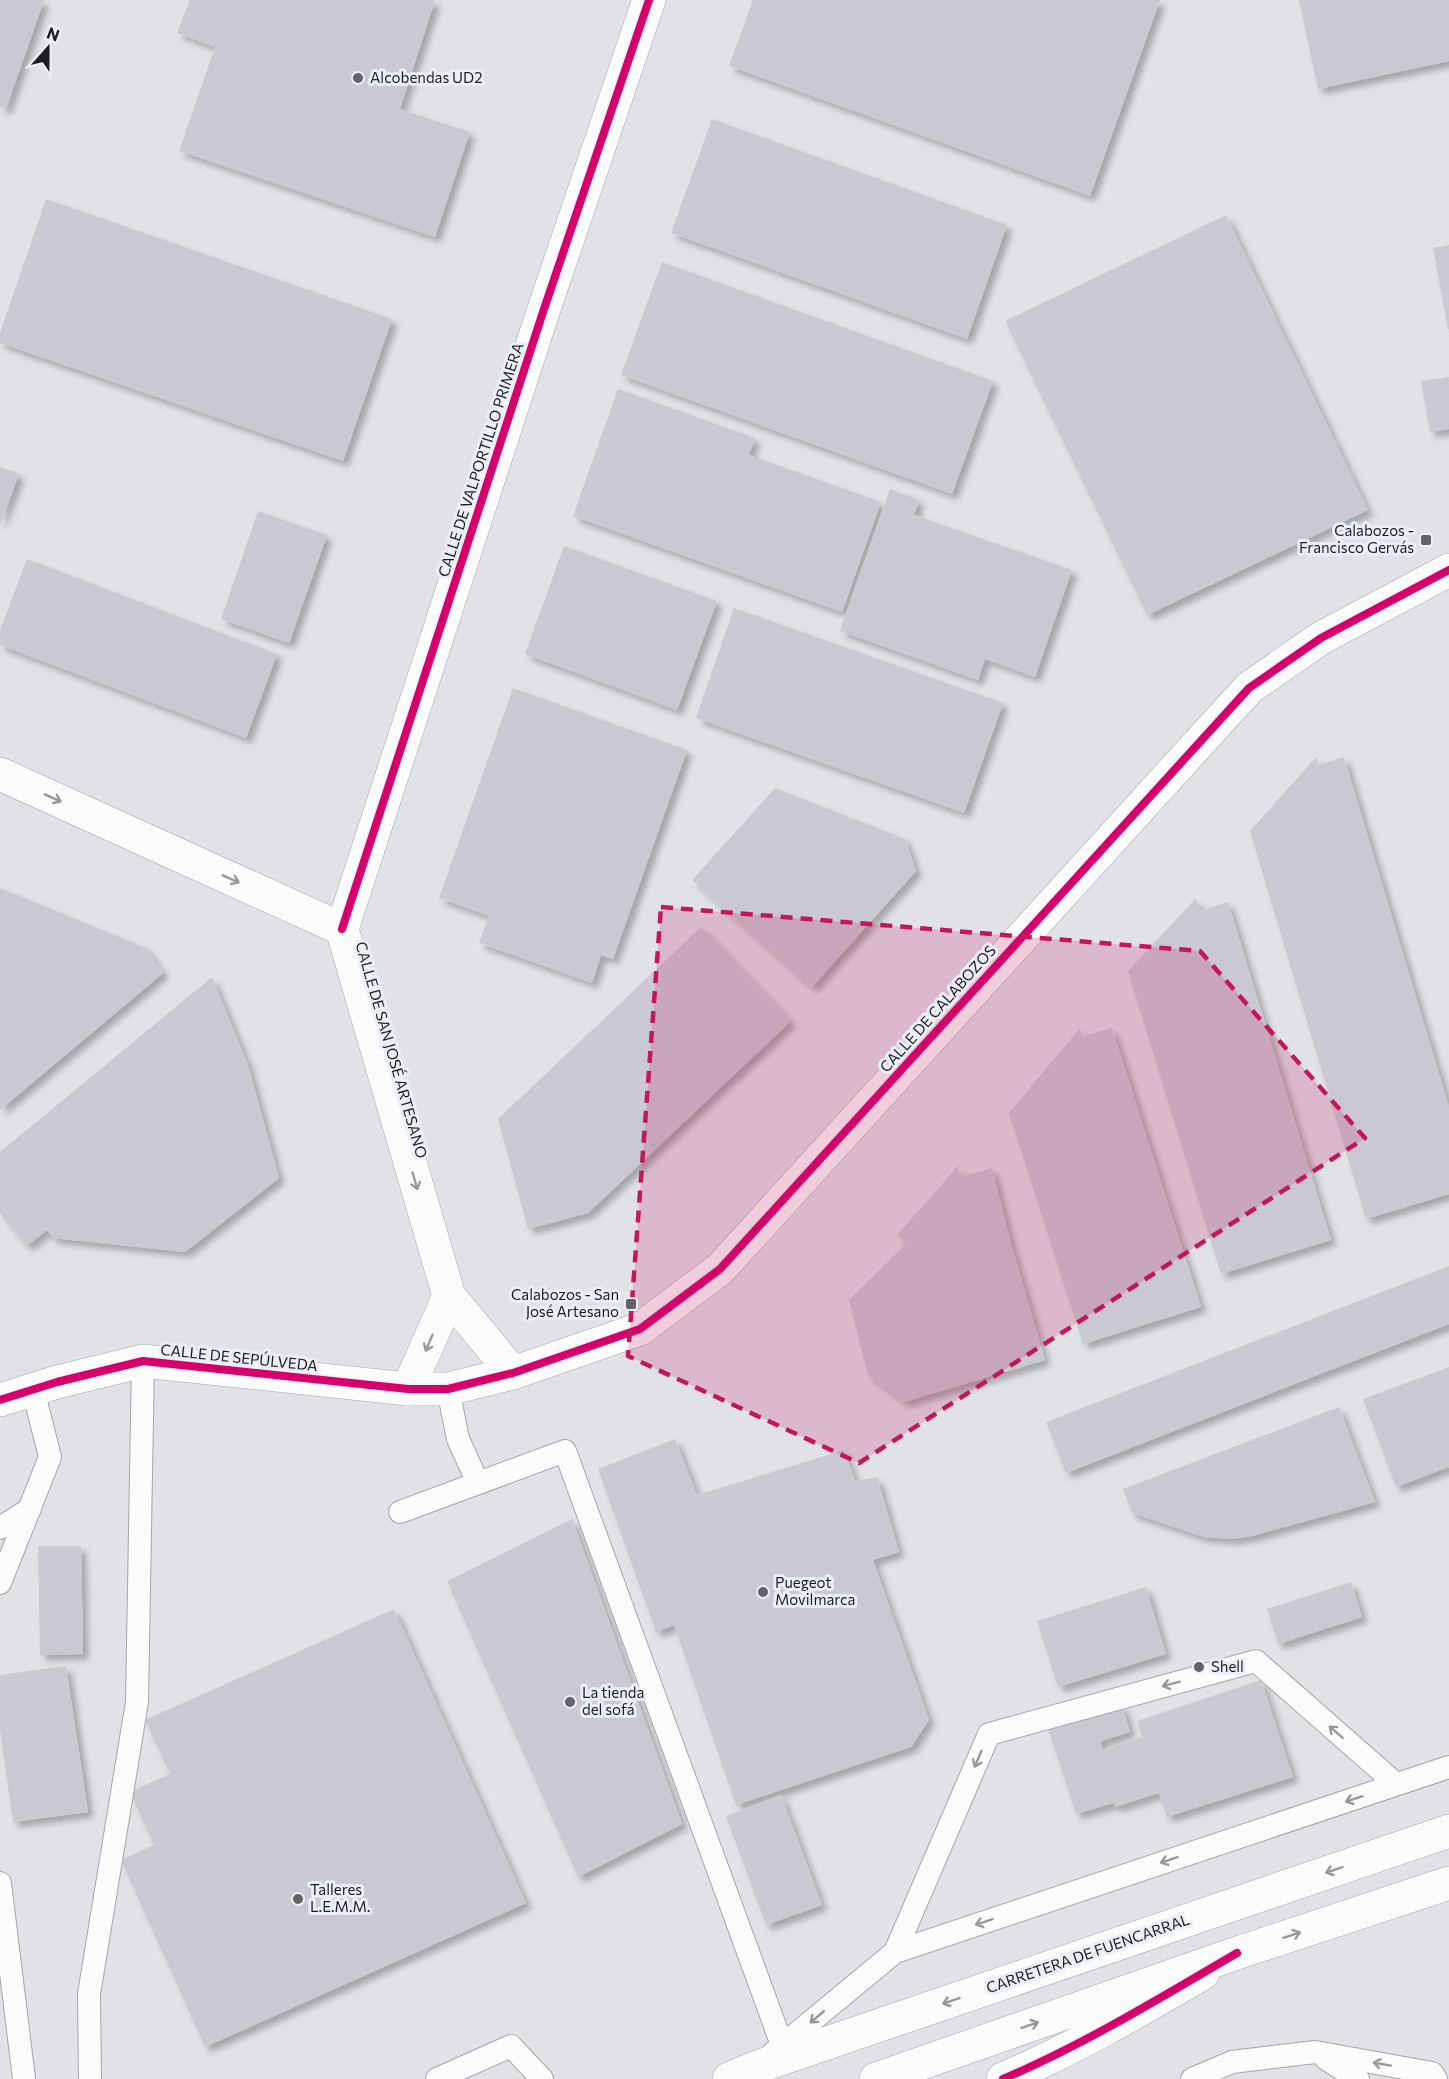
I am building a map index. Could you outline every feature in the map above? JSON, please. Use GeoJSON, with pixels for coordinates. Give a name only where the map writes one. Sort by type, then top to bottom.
{"type":"FeatureCollection","features":[{"type":"Feature","properties":{"kind":"main road","name":"CALLE DE VALPORTILLO PRIMERA"},"geometry":{"type":"LineString","coordinates":[[342,929],[544,309],[649,0]]}},
{"type":"Feature","properties":{"kind":"main road","name":"CALLE DE CALABOZOS"},"geometry":{"type":"LineString","coordinates":[[408,1389],[448,1389],[513,1373],[640,1329],[720,1269],[1249,688],[1321,639],[1449,570]]}},
{"type":"Feature","properties":{"kind":"main road","name":"CALLE DE SAN JOSÉ ARTESANO"},"geometry":{"type":"LineString","coordinates":[[0,774],[342,929],[449,1296],[513,1373]]}},
{"type":"Feature","properties":{"kind":"main road"},"geometry":{"type":"LineString","coordinates":[[408,1389],[449,1296]]}},
{"type":"Feature","properties":{"kind":"main road","name":"CALLE DE SEPÚLVEDA"},"geometry":{"type":"LineString","coordinates":[[0,1400],[143,1361],[408,1389]]}},
{"type":"Feature","properties":{"kind":"main road","name":"CARRETERA DE FUENCARRAL"},"geometry":{"type":"LineString","coordinates":[[743,2073],[1449,1831]]}},
{"type":"Feature","properties":{"kind":"main road"},"geometry":{"type":"LineString","coordinates":[[876,2079],[1237,1953],[1449,1883]]}},
{"type":"Feature","properties":{"kind":"main road"},"geometry":{"type":"LineString","coordinates":[[1003,2079],[1055,2057],[1133,2015],[1237,1953]]}},
{"type":"Feature","properties":{"kind":"lane"},"geometry":{"type":"LineString","coordinates":[[90,2079],[89,1995],[137,1702],[143,1361]]}},
{"type":"Feature","properties":{"kind":"lane"},"geometry":{"type":"LineString","coordinates":[[448,1389],[458,1439],[478,1483]]}},
{"type":"Feature","properties":{"kind":"lane"},"geometry":{"type":"LineString","coordinates":[[0,1583],[50,1456],[33,1390]]}},
{"type":"Feature","properties":{"kind":"lane"},"geometry":{"type":"LineString","coordinates":[[400,1512],[565,1451],[782,2045]]}},
{"type":"Feature","properties":{"kind":"lane"},"geometry":{"type":"LineString","coordinates":[[0,1528],[30,1509]]}},
{"type":"Feature","properties":{"kind":"lane"},"geometry":{"type":"LineString","coordinates":[[895,1952],[989,1734],[1256,1661],[1396,1784]]}},
{"type":"Feature","properties":{"kind":"lane"},"geometry":{"type":"LineString","coordinates":[[743,2073],[782,2045],[895,1952],[1449,1767]]}},
{"type":"Feature","properties":{"kind":"lane"},"geometry":{"type":"LineString","coordinates":[[0,1883],[24,2079]]}},
{"type":"Feature","properties":{"kind":"lane"},"geometry":{"type":"LineString","coordinates":[[437,2079],[511,2046],[542,2079]]}},
{"type":"Feature","properties":{"kind":"lane"},"geometry":{"type":"LineString","coordinates":[[1314,2052],[1358,2079]]}},
{"type":"Feature","properties":{"kind":"lane"},"geometry":{"type":"LineString","coordinates":[[1192,2079],[1232,2062],[1314,2052],[1432,2073],[1436,2079]]}},
{"type":"Feature","properties":{"kind":"lane"},"geometry":{"type":"LineString","coordinates":[[1009,2079],[1055,2057]]}},
{"type":"Feature","properties":{"kind":"highlighted area"},"geometry":{"type":"Polygon","coordinates":[[[661,907],[1200,951],[1365,1138],[859,1463],[628,1356],[661,907]]]}},
{"type":"Feature","properties":{"kind":"building"},"geometry":{"type":"Polygon","coordinates":[[[0,0],[44,0],[6,109],[0,107],[0,0]]]}},
{"type":"Feature","properties":{"kind":"building"},"geometry":{"type":"Polygon","coordinates":[[[190,0],[435,0],[400,109],[470,132],[435,237],[179,151],[215,47],[177,33],[190,0]]]}},
{"type":"Feature","properties":{"kind":"building"},"geometry":{"type":"Polygon","coordinates":[[[753,0],[1160,0],[1090,196],[729,66],[753,0]]]}},
{"type":"Feature","properties":{"kind":"building"},"geometry":{"type":"Polygon","coordinates":[[[1299,0],[1449,0],[1449,61],[1318,89],[1299,0]]]}},
{"type":"Feature","properties":{"kind":"building"},"geometry":{"type":"Polygon","coordinates":[[[712,119],[1007,225],[967,339],[671,233],[712,119]]]}},
{"type":"Feature","properties":{"kind":"building"},"geometry":{"type":"Polygon","coordinates":[[[46,199],[392,319],[343,461],[0,343],[0,333],[46,199]]]}},
{"type":"Feature","properties":{"kind":"building"},"geometry":{"type":"Polygon","coordinates":[[[1226,215],[1368,510],[1147,615],[1005,321],[1226,215]]]}},
{"type":"Feature","properties":{"kind":"building"},"geometry":{"type":"Polygon","coordinates":[[[1449,245],[1449,329],[1448,329],[1433,248],[1449,245]]]}},
{"type":"Feature","properties":{"kind":"building"},"geometry":{"type":"Polygon","coordinates":[[[662,262],[993,381],[952,494],[621,375],[662,262]]]}},
{"type":"Feature","properties":{"kind":"building"},"geometry":{"type":"Polygon","coordinates":[[[1449,377],[1449,429],[1430,432],[1421,381],[1449,377]]]}},
{"type":"Feature","properties":{"kind":"building"},"geometry":{"type":"Polygon","coordinates":[[[618,389],[755,438],[749,455],[881,502],[842,612],[573,516],[618,389]]]}},
{"type":"Feature","properties":{"kind":"building"},"geometry":{"type":"Polygon","coordinates":[[[0,467],[19,474],[0,525],[0,467]]]}},
{"type":"Feature","properties":{"kind":"building"},"geometry":{"type":"Polygon","coordinates":[[[890,489],[919,500],[914,515],[1072,570],[1035,677],[985,659],[978,680],[840,631],[890,489]]]}},
{"type":"Feature","properties":{"kind":"building"},"geometry":{"type":"Polygon","coordinates":[[[258,511],[327,535],[289,643],[221,619],[258,511]]]}},
{"type":"Feature","properties":{"kind":"building"},"geometry":{"type":"Polygon","coordinates":[[[564,546],[717,601],[677,710],[525,654],[564,546]]]}},
{"type":"Feature","properties":{"kind":"building"},"geometry":{"type":"Polygon","coordinates":[[[27,559],[277,654],[246,738],[0,645],[0,630],[27,559]]]}},
{"type":"Feature","properties":{"kind":"building"},"geometry":{"type":"Polygon","coordinates":[[[734,608],[1003,703],[964,813],[696,718],[734,608]]]}},
{"type":"Feature","properties":{"kind":"building"},"geometry":{"type":"Polygon","coordinates":[[[513,688],[687,750],[613,959],[601,955],[592,983],[479,943],[489,916],[439,898],[513,688]]]}},
{"type":"Feature","properties":{"kind":"building"},"geometry":{"type":"Polygon","coordinates":[[[1316,757],[1318,765],[1344,757],[1449,1107],[1449,1194],[1366,1219],[1250,831],[1316,757]]]}},
{"type":"Feature","properties":{"kind":"building"},"geometry":{"type":"Polygon","coordinates":[[[775,788],[905,839],[916,871],[812,987],[692,880],[775,788]]]}},
{"type":"Feature","properties":{"kind":"building"},"geometry":{"type":"Polygon","coordinates":[[[0,888],[146,948],[163,973],[0,1110],[0,888]]]}},
{"type":"Feature","properties":{"kind":"building"},"geometry":{"type":"Polygon","coordinates":[[[1196,898],[1200,911],[1228,902],[1331,1240],[1221,1274],[1128,971],[1196,898]]]}},
{"type":"Feature","properties":{"kind":"building"},"geometry":{"type":"Polygon","coordinates":[[[701,927],[791,1021],[588,1213],[528,1229],[498,1119],[701,927]]]}},
{"type":"Feature","properties":{"kind":"building"},"geometry":{"type":"Polygon","coordinates":[[[212,977],[248,1065],[279,1178],[185,1252],[53,1238],[47,1230],[27,1246],[0,1213],[0,1152],[212,977]]]}},
{"type":"Feature","properties":{"kind":"building"},"geometry":{"type":"Polygon","coordinates":[[[1080,1028],[1082,1037],[1112,1028],[1201,1307],[1083,1344],[1009,1113],[1080,1028]]]}},
{"type":"Feature","properties":{"kind":"building"},"geometry":{"type":"Polygon","coordinates":[[[959,1165],[958,1178],[992,1168],[1010,1240],[1045,1360],[904,1402],[868,1375],[849,1300],[907,1243],[897,1235],[959,1165]]]}},
{"type":"Feature","properties":{"kind":"building"},"geometry":{"type":"Polygon","coordinates":[[[1449,1266],[1449,1324],[1066,1473],[1046,1422],[1449,1266]]]}},
{"type":"Feature","properties":{"kind":"building"},"geometry":{"type":"Polygon","coordinates":[[[1449,1367],[1449,1467],[1396,1487],[1363,1399],[1449,1367]]]}},
{"type":"Feature","properties":{"kind":"building"},"geometry":{"type":"Polygon","coordinates":[[[1339,1407],[1375,1502],[1252,1536],[1232,1539],[1204,1537],[1132,1513],[1123,1489],[1339,1407]]]}},
{"type":"Feature","properties":{"kind":"building","name":"Puegeot Movilmarca"},"geometry":{"type":"Polygon","coordinates":[[[675,1439],[697,1495],[844,1450],[855,1481],[877,1477],[899,1552],[873,1560],[929,1720],[911,1747],[736,1805],[674,1625],[656,1632],[598,1469],[675,1439]]]}},
{"type":"Feature","properties":{"kind":"building","name":"La tienda del sofá"},"geometry":{"type":"Polygon","coordinates":[[[572,1519],[682,1824],[578,1877],[447,1581],[572,1519]]]}},
{"type":"Feature","properties":{"kind":"building"},"geometry":{"type":"Polygon","coordinates":[[[38,1546],[81,1546],[83,1654],[40,1655],[38,1546]]]}},
{"type":"Feature","properties":{"kind":"building"},"geometry":{"type":"Polygon","coordinates":[[[1351,1582],[1362,1617],[1278,1644],[1267,1609],[1351,1582]]]}},
{"type":"Feature","properties":{"kind":"building"},"geometry":{"type":"Polygon","coordinates":[[[1146,1587],[1166,1654],[1058,1687],[1037,1621],[1146,1587]]]}},
{"type":"Feature","properties":{"kind":"building"},"geometry":{"type":"Polygon","coordinates":[[[394,1609],[526,1903],[205,2047],[121,1860],[154,1845],[130,1792],[170,1774],[145,1720],[394,1609]]]}},
{"type":"Feature","properties":{"kind":"building"},"geometry":{"type":"Polygon","coordinates":[[[66,1666],[88,1812],[13,1822],[0,1730],[0,1675],[66,1666]]]}},
{"type":"Feature","properties":{"kind":"building"},"geometry":{"type":"Polygon","coordinates":[[[1261,1680],[1293,1777],[1167,1817],[1159,1793],[1115,1807],[1114,1803],[1076,1814],[1048,1729],[1122,1705],[1130,1732],[1101,1741],[1103,1750],[1142,1737],[1137,1721],[1261,1680]]]}},
{"type":"Feature","properties":{"kind":"building"},"geometry":{"type":"Polygon","coordinates":[[[781,1795],[822,1905],[766,1925],[726,1816],[781,1795]]]}},
{"type":"Feature","properties":{"kind":"cycle path"},"geometry":{"type":"LineString","coordinates":[[342,929],[544,309],[649,0]]}},
{"type":"Feature","properties":{"kind":"cycle path"},"geometry":{"type":"LineString","coordinates":[[0,1400],[57,1382],[143,1361],[408,1389],[448,1389],[513,1373],[640,1329],[720,1269],[1249,688],[1321,638],[1449,570]]}},
{"type":"Feature","properties":{"kind":"cycle path"},"geometry":{"type":"LineString","coordinates":[[1003,2079],[1093,2036],[1237,1953]]}},
{"type":"Feature","properties":{"kind":"place","name":"Alcobendas UD2"},"geometry":{"type":"Point","coordinates":[358,78]}},
{"type":"Feature","properties":{"kind":"place","name":"Calabozos - Francisco Gervás"},"geometry":{"type":"Point","coordinates":[1426,540]}},
{"type":"Feature","properties":{"kind":"place","name":"Calabozos - San José Artesano"},"geometry":{"type":"Point","coordinates":[631,1304]}},
{"type":"Feature","properties":{"kind":"place","name":"Puegeot Movilmarca"},"geometry":{"type":"Point","coordinates":[763,1592]}},
{"type":"Feature","properties":{"kind":"place","name":"Shell"},"geometry":{"type":"Point","coordinates":[1199,1667]}},
{"type":"Feature","properties":{"kind":"place","name":"La tienda del sofá"},"geometry":{"type":"Point","coordinates":[570,1702]}},
{"type":"Feature","properties":{"kind":"place","name":"Talleres L.E.M.M."},"geometry":{"type":"Point","coordinates":[298,1899]}}]}
